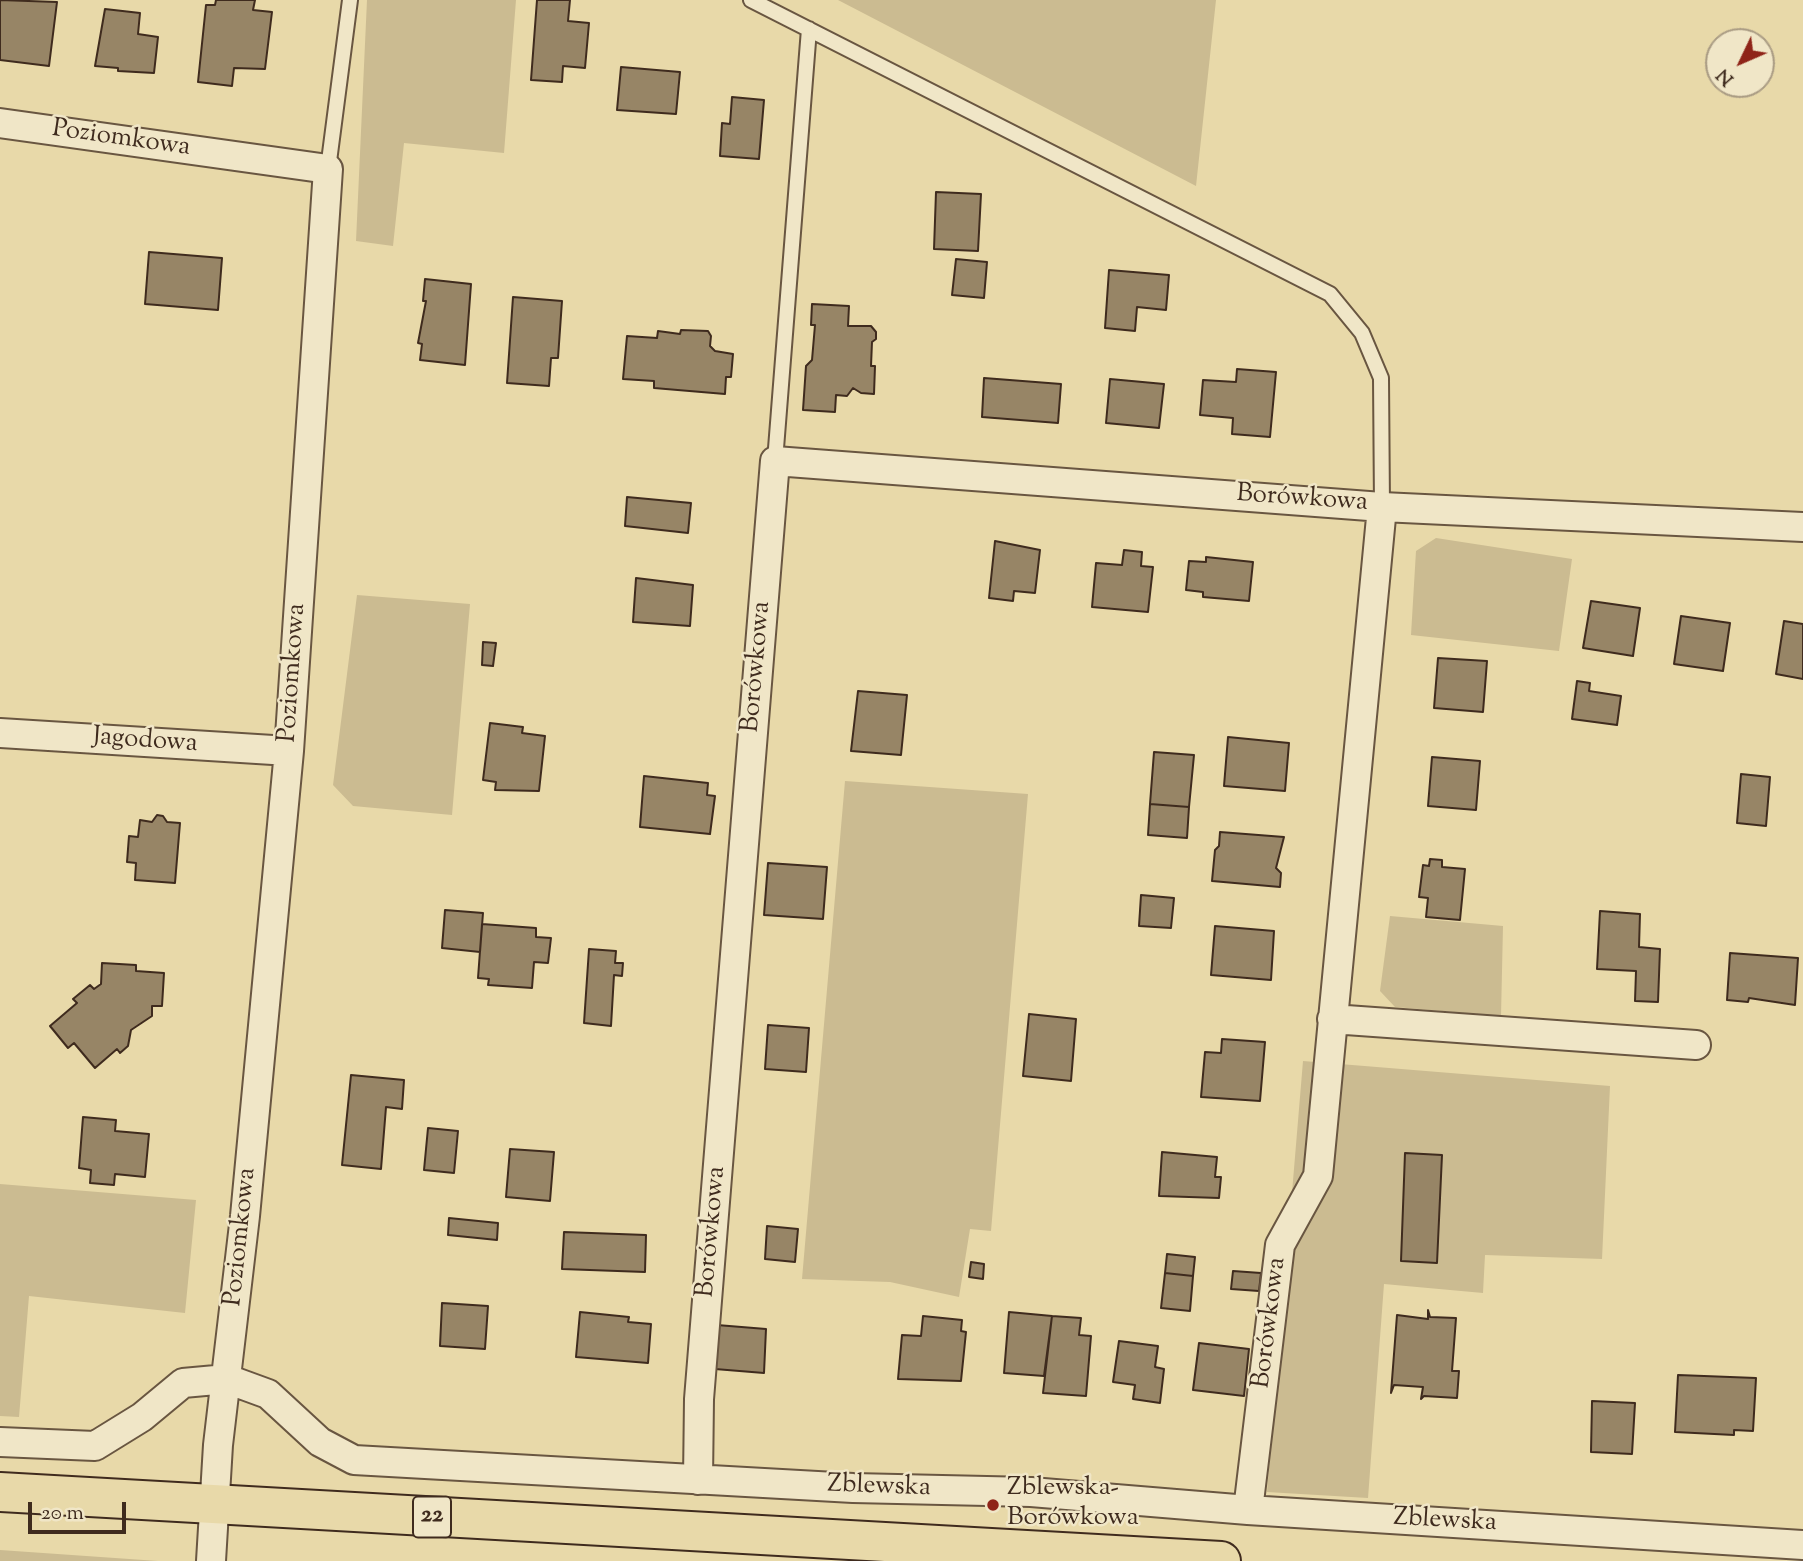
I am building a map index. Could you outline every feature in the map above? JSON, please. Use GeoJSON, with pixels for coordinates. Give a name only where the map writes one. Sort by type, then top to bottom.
{"type":"FeatureCollection","features":[{"type":"Feature","properties":{"kind":"main road","name":"Zblewska"},"geometry":{"type":"LineString","coordinates":[[0,1492],[1221,1561]]}},
{"type":"Feature","properties":{"kind":"street","name":"Poziomkowa"},"geometry":{"type":"LineString","coordinates":[[0,123],[328,169],[289,751],[214,1504],[211,1561]]}},
{"type":"Feature","properties":{"kind":"street","name":"Borówkowa"},"geometry":{"type":"LineString","coordinates":[[698,1480],[699,1399],[775,461],[1382,506],[1803,527]]}},
{"type":"Feature","properties":{"kind":"street","name":"Borówkowa"},"geometry":{"type":"LineString","coordinates":[[1248,1510],[1280,1245],[1318,1176],[1382,506]]}},
{"type":"Feature","properties":{"kind":"street","name":"Jagodowa"},"geometry":{"type":"LineString","coordinates":[[0,733],[289,751]]}},
{"type":"Feature","properties":{"kind":"street"},"geometry":{"type":"LineString","coordinates":[[1332,1019],[1696,1045]]}},
{"type":"Feature","properties":{"kind":"street","name":"Zblewska"},"geometry":{"type":"LineString","coordinates":[[0,1442],[95,1446],[142,1417],[183,1383],[227,1379],[268,1394],[320,1442],[354,1460],[853,1489],[1031,1492],[1248,1510],[1803,1545]]}},
{"type":"Feature","properties":{"kind":"lane"},"geometry":{"type":"LineString","coordinates":[[328,169],[350,0]]}},
{"type":"Feature","properties":{"kind":"lane"},"geometry":{"type":"LineString","coordinates":[[751,0],[1330,293],[1362,334],[1381,378],[1382,506]]}},
{"type":"Feature","properties":{"kind":"lane"},"geometry":{"type":"LineString","coordinates":[[775,461],[809,29]]}},
{"type":"Feature","properties":{"kind":"shaded area"},"geometry":{"type":"Polygon","coordinates":[[[367,0],[516,0],[504,153],[404,143],[393,246],[356,241],[367,0]]]}},
{"type":"Feature","properties":{"kind":"shaded area"},"geometry":{"type":"Polygon","coordinates":[[[838,0],[1216,0],[1196,186],[838,0]]]}},
{"type":"Feature","properties":{"kind":"shaded area"},"geometry":{"type":"Polygon","coordinates":[[[1436,538],[1572,559],[1559,651],[1411,635],[1416,551],[1436,538]]]}},
{"type":"Feature","properties":{"kind":"shaded area"},"geometry":{"type":"Polygon","coordinates":[[[357,595],[470,604],[452,815],[353,806],[333,785],[357,595]]]}},
{"type":"Feature","properties":{"kind":"shaded area"},"geometry":{"type":"Polygon","coordinates":[[[845,781],[1028,794],[991,1231],[970,1229],[959,1297],[890,1282],[802,1279],[845,781]]]}},
{"type":"Feature","properties":{"kind":"shaded area"},"geometry":{"type":"Polygon","coordinates":[[[1390,916],[1503,926],[1501,1016],[1395,1007],[1380,991],[1390,916]]]}},
{"type":"Feature","properties":{"kind":"shaded area"},"geometry":{"type":"Polygon","coordinates":[[[1303,1061],[1610,1086],[1602,1259],[1485,1255],[1483,1293],[1384,1284],[1368,1498],[1267,1492],[1303,1061]]]}},
{"type":"Feature","properties":{"kind":"shaded area"},"geometry":{"type":"Polygon","coordinates":[[[0,1184],[196,1200],[185,1313],[29,1296],[19,1417],[0,1416],[0,1184]]]}},
{"type":"Feature","properties":{"kind":"shaded area"},"geometry":{"type":"Polygon","coordinates":[[[0,1550],[158,1561],[0,1561],[0,1550]]]}},
{"type":"Feature","properties":{"kind":"building"},"geometry":{"type":"Polygon","coordinates":[[[0,0],[57,2],[49,66],[0,60],[0,0]]]}},
{"type":"Feature","properties":{"kind":"building"},"geometry":{"type":"Polygon","coordinates":[[[216,0],[255,0],[253,10],[272,12],[265,69],[234,68],[232,86],[198,82],[206,5],[215,5],[216,0]]]}},
{"type":"Feature","properties":{"kind":"building"},"geometry":{"type":"Polygon","coordinates":[[[537,0],[570,0],[568,21],[589,23],[585,68],[563,66],[562,82],[531,80],[537,0]]]}},
{"type":"Feature","properties":{"kind":"building"},"geometry":{"type":"Polygon","coordinates":[[[105,9],[140,13],[138,34],[158,37],[154,73],[118,71],[118,68],[95,66],[105,9]]]}},
{"type":"Feature","properties":{"kind":"building"},"geometry":{"type":"Polygon","coordinates":[[[621,67],[680,72],[676,114],[617,110],[621,67]]]}},
{"type":"Feature","properties":{"kind":"building"},"geometry":{"type":"Polygon","coordinates":[[[732,97],[764,100],[759,159],[720,156],[722,123],[730,124],[732,97]]]}},
{"type":"Feature","properties":{"kind":"building"},"geometry":{"type":"Polygon","coordinates":[[[936,192],[981,194],[978,251],[934,249],[936,192]]]}},
{"type":"Feature","properties":{"kind":"building"},"geometry":{"type":"Polygon","coordinates":[[[149,252],[222,258],[218,310],[145,304],[149,252]]]}},
{"type":"Feature","properties":{"kind":"building"},"geometry":{"type":"Polygon","coordinates":[[[956,259],[987,262],[984,298],[952,295],[956,259]]]}},
{"type":"Feature","properties":{"kind":"building"},"geometry":{"type":"Polygon","coordinates":[[[1109,270],[1169,275],[1166,310],[1137,307],[1135,331],[1105,328],[1109,270]]]}},
{"type":"Feature","properties":{"kind":"building"},"geometry":{"type":"Polygon","coordinates":[[[425,279],[471,284],[465,365],[420,360],[422,344],[418,343],[426,301],[423,301],[425,279]]]}},
{"type":"Feature","properties":{"kind":"building"},"geometry":{"type":"Polygon","coordinates":[[[513,297],[562,301],[558,358],[551,358],[549,386],[507,383],[513,297]]]}},
{"type":"Feature","properties":{"kind":"building"},"geometry":{"type":"Polygon","coordinates":[[[812,304],[849,306],[848,326],[871,326],[876,332],[876,339],[872,342],[871,366],[875,366],[874,394],[861,393],[853,388],[847,396],[836,395],[835,412],[803,410],[806,366],[812,360],[815,325],[811,325],[812,304]]]}},
{"type":"Feature","properties":{"kind":"building"},"geometry":{"type":"Polygon","coordinates":[[[681,330],[708,331],[711,336],[710,346],[715,351],[733,354],[731,377],[726,377],[725,394],[654,388],[654,381],[623,379],[627,336],[657,338],[658,331],[680,334],[681,330]]]}},
{"type":"Feature","properties":{"kind":"building"},"geometry":{"type":"Polygon","coordinates":[[[1237,369],[1276,372],[1270,437],[1232,434],[1233,418],[1200,415],[1203,380],[1236,382],[1237,369]]]}},
{"type":"Feature","properties":{"kind":"building"},"geometry":{"type":"Polygon","coordinates":[[[984,378],[1061,384],[1058,423],[982,417],[984,378]]]}},
{"type":"Feature","properties":{"kind":"building"},"geometry":{"type":"Polygon","coordinates":[[[1110,379],[1164,384],[1159,428],[1106,423],[1110,379]]]}},
{"type":"Feature","properties":{"kind":"building"},"geometry":{"type":"Polygon","coordinates":[[[627,497],[691,503],[688,533],[625,526],[627,497]]]}},
{"type":"Feature","properties":{"kind":"building"},"geometry":{"type":"Polygon","coordinates":[[[995,541],[1040,550],[1035,593],[1014,591],[1013,601],[989,598],[995,541]]]}},
{"type":"Feature","properties":{"kind":"building"},"geometry":{"type":"Polygon","coordinates":[[[1124,550],[1142,552],[1141,566],[1153,567],[1148,612],[1092,607],[1096,563],[1122,565],[1124,550]]]}},
{"type":"Feature","properties":{"kind":"building"},"geometry":{"type":"Polygon","coordinates":[[[1206,557],[1253,562],[1249,601],[1203,597],[1203,592],[1186,590],[1189,561],[1206,562],[1206,557]]]}},
{"type":"Feature","properties":{"kind":"building"},"geometry":{"type":"Polygon","coordinates":[[[636,578],[693,585],[690,626],[633,622],[636,578]]]}},
{"type":"Feature","properties":{"kind":"building"},"geometry":{"type":"Polygon","coordinates":[[[1591,601],[1640,608],[1633,656],[1583,648],[1591,601]]]}},
{"type":"Feature","properties":{"kind":"building"},"geometry":{"type":"Polygon","coordinates":[[[1681,616],[1730,623],[1723,671],[1674,664],[1681,616]]]}},
{"type":"Feature","properties":{"kind":"building"},"geometry":{"type":"Polygon","coordinates":[[[1784,621],[1803,624],[1803,679],[1776,674],[1784,621]]]}},
{"type":"Feature","properties":{"kind":"building"},"geometry":{"type":"Polygon","coordinates":[[[483,642],[496,643],[493,666],[482,665],[483,642]]]}},
{"type":"Feature","properties":{"kind":"building"},"geometry":{"type":"Polygon","coordinates":[[[1438,658],[1487,661],[1483,712],[1434,708],[1438,658]]]}},
{"type":"Feature","properties":{"kind":"building"},"geometry":{"type":"Polygon","coordinates":[[[1577,681],[1590,683],[1589,691],[1621,696],[1617,725],[1572,719],[1577,681]]]}},
{"type":"Feature","properties":{"kind":"building"},"geometry":{"type":"Polygon","coordinates":[[[858,691],[907,695],[901,755],[851,751],[858,691]]]}},
{"type":"Feature","properties":{"kind":"building"},"geometry":{"type":"Polygon","coordinates":[[[490,723],[523,727],[522,733],[545,736],[539,791],[495,790],[496,782],[483,780],[490,723]]]}},
{"type":"Feature","properties":{"kind":"building"},"geometry":{"type":"Polygon","coordinates":[[[1228,737],[1289,743],[1285,791],[1224,786],[1228,737]]]}},
{"type":"Feature","properties":{"kind":"building"},"geometry":{"type":"Polygon","coordinates":[[[1154,752],[1194,755],[1189,807],[1150,804],[1154,752]]]}},
{"type":"Feature","properties":{"kind":"building"},"geometry":{"type":"Polygon","coordinates":[[[1432,757],[1480,761],[1476,810],[1428,806],[1432,757]]]}},
{"type":"Feature","properties":{"kind":"building"},"geometry":{"type":"Polygon","coordinates":[[[1741,774],[1770,777],[1766,826],[1737,823],[1741,774]]]}},
{"type":"Feature","properties":{"kind":"building"},"geometry":{"type":"Polygon","coordinates":[[[644,776],[708,783],[707,795],[715,796],[710,834],[640,827],[644,776]]]}},
{"type":"Feature","properties":{"kind":"building"},"geometry":{"type":"Polygon","coordinates":[[[1150,804],[1189,807],[1187,838],[1148,835],[1150,804]]]}},
{"type":"Feature","properties":{"kind":"building"},"geometry":{"type":"Polygon","coordinates":[[[157,815],[163,816],[167,822],[180,823],[175,883],[135,880],[136,863],[127,862],[129,836],[138,837],[140,820],[152,822],[157,815]]]}},
{"type":"Feature","properties":{"kind":"building"},"geometry":{"type":"Polygon","coordinates":[[[1220,832],[1284,837],[1276,868],[1281,873],[1280,887],[1212,881],[1220,832]]]}},
{"type":"Feature","properties":{"kind":"building"},"geometry":{"type":"Polygon","coordinates":[[[1430,859],[1442,860],[1442,867],[1465,869],[1460,920],[1426,917],[1428,898],[1419,897],[1423,865],[1429,866],[1430,859]]]}},
{"type":"Feature","properties":{"kind":"building"},"geometry":{"type":"Polygon","coordinates":[[[768,863],[827,867],[823,919],[764,915],[768,863]]]}},
{"type":"Feature","properties":{"kind":"building"},"geometry":{"type":"Polygon","coordinates":[[[1141,895],[1174,898],[1171,928],[1139,926],[1141,895]]]}},
{"type":"Feature","properties":{"kind":"building"},"geometry":{"type":"Polygon","coordinates":[[[445,910],[483,913],[480,952],[442,948],[445,910]]]}},
{"type":"Feature","properties":{"kind":"building"},"geometry":{"type":"Polygon","coordinates":[[[1600,911],[1640,914],[1639,947],[1660,949],[1658,1002],[1635,1001],[1636,971],[1597,969],[1600,911]]]}},
{"type":"Feature","properties":{"kind":"building"},"geometry":{"type":"Polygon","coordinates":[[[482,924],[536,928],[536,937],[551,938],[548,963],[534,962],[532,988],[488,985],[489,979],[478,978],[482,924]]]}},
{"type":"Feature","properties":{"kind":"building"},"geometry":{"type":"Polygon","coordinates":[[[1215,926],[1274,931],[1271,980],[1211,975],[1215,926]]]}},
{"type":"Feature","properties":{"kind":"building"},"geometry":{"type":"Polygon","coordinates":[[[589,949],[616,951],[615,963],[623,963],[622,976],[614,975],[611,1026],[584,1023],[589,949]]]}},
{"type":"Feature","properties":{"kind":"building"},"geometry":{"type":"Polygon","coordinates":[[[1730,953],[1798,958],[1795,1005],[1749,998],[1748,1002],[1727,1000],[1730,953]]]}},
{"type":"Feature","properties":{"kind":"building"},"geometry":{"type":"Polygon","coordinates":[[[102,963],[136,965],[136,971],[164,973],[162,1006],[152,1006],[152,1016],[131,1030],[128,1046],[120,1053],[117,1049],[95,1068],[74,1043],[68,1048],[50,1026],[77,1003],[73,999],[90,985],[94,989],[101,984],[102,963]]]}},
{"type":"Feature","properties":{"kind":"building"},"geometry":{"type":"Polygon","coordinates":[[[1029,1014],[1076,1019],[1071,1081],[1023,1076],[1029,1014]]]}},
{"type":"Feature","properties":{"kind":"building"},"geometry":{"type":"Polygon","coordinates":[[[768,1025],[809,1028],[806,1072],[765,1069],[768,1025]]]}},
{"type":"Feature","properties":{"kind":"building"},"geometry":{"type":"Polygon","coordinates":[[[1222,1039],[1265,1042],[1260,1101],[1201,1097],[1205,1052],[1221,1053],[1222,1039]]]}},
{"type":"Feature","properties":{"kind":"building"},"geometry":{"type":"Polygon","coordinates":[[[351,1075],[404,1080],[402,1109],[386,1107],[381,1169],[342,1165],[351,1075]]]}},
{"type":"Feature","properties":{"kind":"building"},"geometry":{"type":"Polygon","coordinates":[[[83,1117],[116,1120],[115,1131],[149,1134],[145,1177],[115,1174],[114,1185],[90,1183],[91,1170],[79,1168],[83,1117]]]}},
{"type":"Feature","properties":{"kind":"building"},"geometry":{"type":"Polygon","coordinates":[[[428,1128],[458,1131],[454,1173],[424,1170],[428,1128]]]}},
{"type":"Feature","properties":{"kind":"building"},"geometry":{"type":"Polygon","coordinates":[[[510,1149],[554,1152],[550,1201],[506,1197],[510,1149]]]}},
{"type":"Feature","properties":{"kind":"building"},"geometry":{"type":"Polygon","coordinates":[[[1162,1152],[1217,1157],[1215,1177],[1221,1177],[1219,1198],[1159,1196],[1162,1152]]]}},
{"type":"Feature","properties":{"kind":"building"},"geometry":{"type":"Polygon","coordinates":[[[1405,1153],[1442,1155],[1437,1263],[1401,1261],[1405,1153]]]}},
{"type":"Feature","properties":{"kind":"building"},"geometry":{"type":"Polygon","coordinates":[[[449,1218],[498,1223],[497,1240],[448,1235],[449,1218]]]}},
{"type":"Feature","properties":{"kind":"building"},"geometry":{"type":"Polygon","coordinates":[[[767,1226],[798,1229],[795,1262],[765,1259],[767,1226]]]}},
{"type":"Feature","properties":{"kind":"building"},"geometry":{"type":"Polygon","coordinates":[[[564,1232],[646,1235],[645,1272],[562,1269],[564,1232]]]}},
{"type":"Feature","properties":{"kind":"building"},"geometry":{"type":"Polygon","coordinates":[[[1167,1254],[1195,1257],[1193,1276],[1165,1273],[1167,1254]]]}},
{"type":"Feature","properties":{"kind":"building"},"geometry":{"type":"Polygon","coordinates":[[[971,1262],[984,1264],[983,1279],[969,1277],[971,1262]]]}},
{"type":"Feature","properties":{"kind":"building"},"geometry":{"type":"Polygon","coordinates":[[[1233,1271],[1261,1273],[1259,1291],[1231,1289],[1233,1271]]]}},
{"type":"Feature","properties":{"kind":"building"},"geometry":{"type":"Polygon","coordinates":[[[1165,1273],[1193,1276],[1190,1311],[1161,1308],[1165,1273]]]}},
{"type":"Feature","properties":{"kind":"building"},"geometry":{"type":"Polygon","coordinates":[[[442,1303],[488,1306],[485,1349],[440,1346],[442,1303]]]}},
{"type":"Feature","properties":{"kind":"building"},"geometry":{"type":"Polygon","coordinates":[[[1428,1310],[1430,1317],[1456,1318],[1452,1371],[1459,1371],[1457,1398],[1424,1396],[1421,1399],[1423,1387],[1394,1385],[1391,1393],[1397,1315],[1428,1319],[1428,1310]]]}},
{"type":"Feature","properties":{"kind":"building"},"geometry":{"type":"Polygon","coordinates":[[[580,1312],[629,1317],[628,1322],[651,1324],[648,1363],[576,1357],[580,1312]]]}},
{"type":"Feature","properties":{"kind":"building"},"geometry":{"type":"Polygon","coordinates":[[[1009,1312],[1052,1316],[1044,1376],[1004,1373],[1009,1312]]]}},
{"type":"Feature","properties":{"kind":"building"},"geometry":{"type":"Polygon","coordinates":[[[923,1316],[962,1320],[961,1331],[966,1332],[961,1381],[898,1379],[902,1335],[921,1336],[923,1316]]]}},
{"type":"Feature","properties":{"kind":"building"},"geometry":{"type":"Polygon","coordinates":[[[1052,1316],[1081,1318],[1079,1335],[1091,1336],[1086,1396],[1043,1393],[1052,1316]]]}},
{"type":"Feature","properties":{"kind":"building"},"geometry":{"type":"Polygon","coordinates":[[[717,1325],[766,1329],[764,1373],[715,1369],[717,1325]]]}},
{"type":"Feature","properties":{"kind":"building"},"geometry":{"type":"Polygon","coordinates":[[[1119,1341],[1158,1346],[1155,1367],[1164,1369],[1160,1403],[1133,1399],[1135,1385],[1113,1382],[1119,1341]]]}},
{"type":"Feature","properties":{"kind":"building"},"geometry":{"type":"Polygon","coordinates":[[[1199,1343],[1249,1349],[1244,1396],[1193,1390],[1199,1343]]]}},
{"type":"Feature","properties":{"kind":"building"},"geometry":{"type":"Polygon","coordinates":[[[1678,1375],[1756,1378],[1753,1431],[1734,1430],[1734,1435],[1675,1432],[1678,1375]]]}},
{"type":"Feature","properties":{"kind":"building"},"geometry":{"type":"Polygon","coordinates":[[[1592,1401],[1635,1403],[1632,1454],[1591,1452],[1592,1401]]]}},
{"type":"Feature","properties":{"kind":"place","name":"Zblewska- Borówkowa"},"geometry":{"type":"Point","coordinates":[993,1505]}}]}
